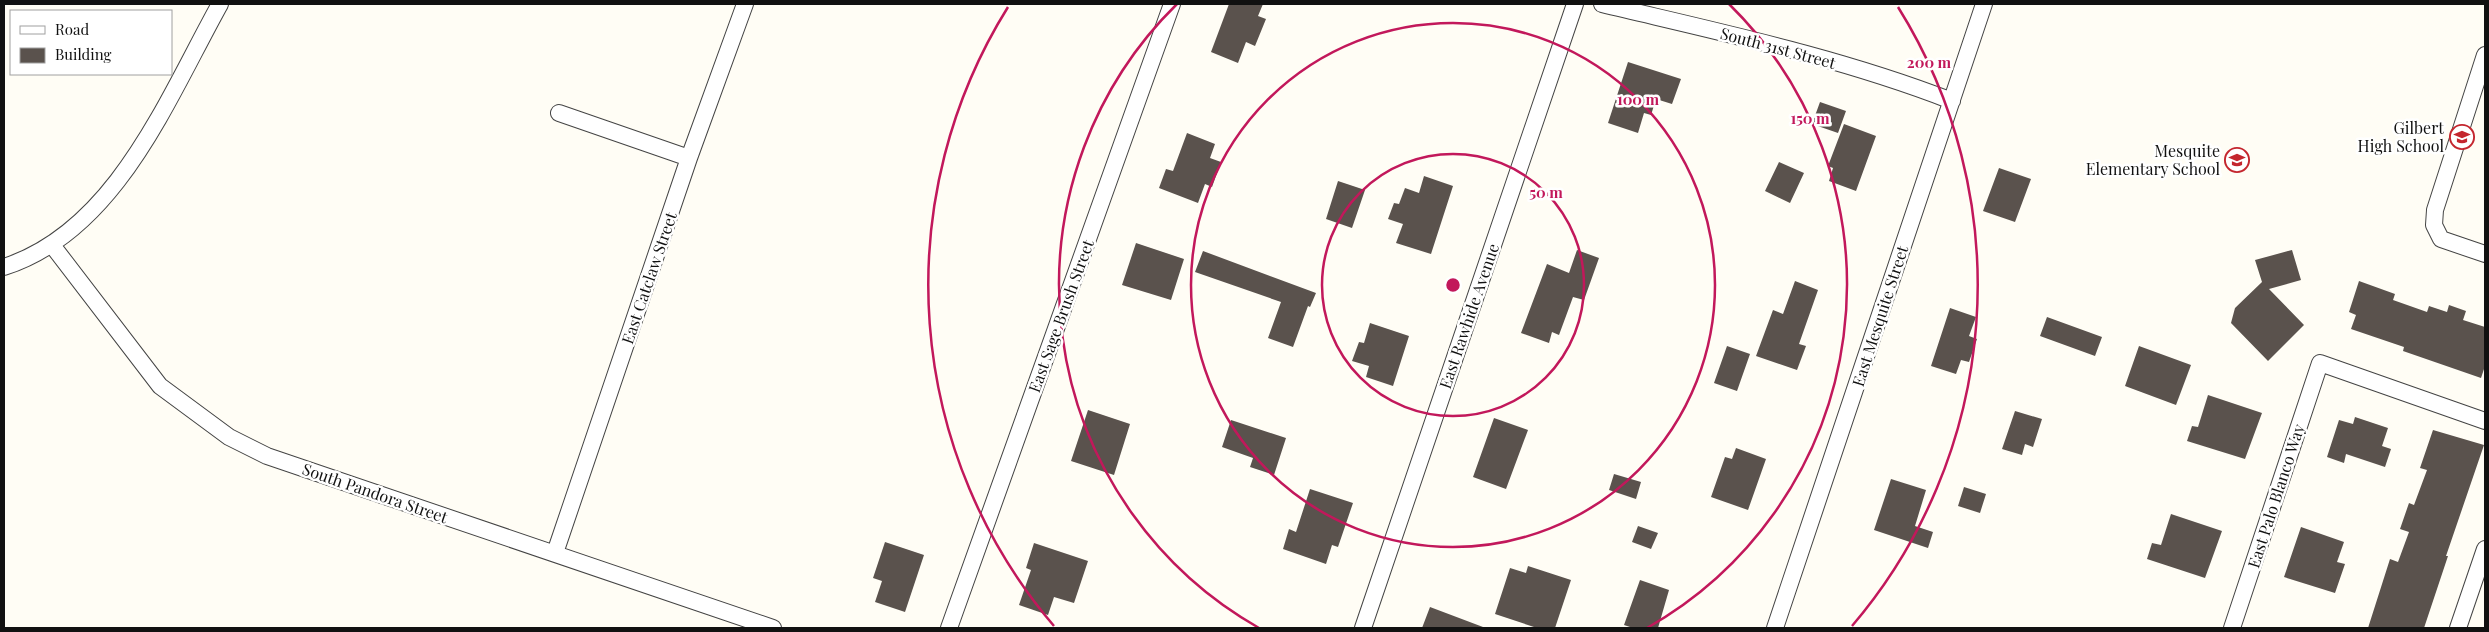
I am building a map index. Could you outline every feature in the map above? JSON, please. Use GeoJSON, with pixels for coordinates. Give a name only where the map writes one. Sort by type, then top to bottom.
{"type":"FeatureCollection","features":[{"type":"Feature","properties":{"kind":"street"},"geometry":{"type":"LineString","coordinates":[[4,267],[25,260],[52,245],[110,192],[141,147],[220,4]]}},
{"type":"Feature","properties":{"kind":"street","name":"East Catclaw Street"},"geometry":{"type":"LineString","coordinates":[[555,553],[689,158],[745,4]]}},
{"type":"Feature","properties":{"kind":"street","name":"East Sage Brush Street"},"geometry":{"type":"LineString","coordinates":[[949,628],[1172,4]]}},
{"type":"Feature","properties":{"kind":"street","name":"East Rawhide Avenue"},"geometry":{"type":"LineString","coordinates":[[1363,628],[1575,4]]}},
{"type":"Feature","properties":{"kind":"street","name":"South 31st Street"},"geometry":{"type":"LineString","coordinates":[[1602,4],[1745,39],[1901,81],[1952,101]]}},
{"type":"Feature","properties":{"kind":"street","name":"East Mesquite Street"},"geometry":{"type":"LineString","coordinates":[[1776,628],[1984,4]]}},
{"type":"Feature","properties":{"kind":"street"},"geometry":{"type":"LineString","coordinates":[[2485,55],[2435,210],[2434,225],[2441,239],[2485,254]]}},
{"type":"Feature","properties":{"kind":"street"},"geometry":{"type":"LineString","coordinates":[[559,113],[689,158]]}},
{"type":"Feature","properties":{"kind":"street","name":"South Pandora Street"},"geometry":{"type":"LineString","coordinates":[[52,245],[160,386],[229,437],[267,456],[773,628]]}},
{"type":"Feature","properties":{"kind":"street","name":"East Palo Blanco Way"},"geometry":{"type":"LineString","coordinates":[[2232,628],[2320,363],[2485,421]]}},
{"type":"Feature","properties":{"kind":"street"},"geometry":{"type":"LineString","coordinates":[[2458,628],[2485,549]]}},
{"type":"Feature","properties":{"kind":"building"},"geometry":{"type":"Polygon","coordinates":[[[1229,4],[1263,4],[1258,16],[1266,19],[1255,46],[1246,42],[1238,63],[1211,52],[1229,4]]]}},
{"type":"Feature","properties":{"kind":"building"},"geometry":{"type":"Polygon","coordinates":[[[1628,62],[1681,79],[1672,104],[1656,99],[1651,115],[1644,113],[1638,133],[1608,123],[1628,62]]]}},
{"type":"Feature","properties":{"kind":"building"},"geometry":{"type":"Polygon","coordinates":[[[1820,102],[1846,111],[1838,133],[1812,124],[1820,102]]]}},
{"type":"Feature","properties":{"kind":"building"},"geometry":{"type":"Polygon","coordinates":[[[1844,124],[1876,136],[1856,191],[1829,181],[1833,168],[1828,166],[1844,124]]]}},
{"type":"Feature","properties":{"kind":"building"},"geometry":{"type":"Polygon","coordinates":[[[1187,133],[1215,144],[1210,158],[1221,162],[1212,187],[1205,184],[1198,203],[1159,188],[1166,169],[1173,171],[1187,133]]]}},
{"type":"Feature","properties":{"kind":"building"},"geometry":{"type":"Polygon","coordinates":[[[1779,162],[1804,173],[1790,203],[1765,191],[1779,162]]]}},
{"type":"Feature","properties":{"kind":"building"},"geometry":{"type":"Polygon","coordinates":[[[1999,168],[2031,179],[2015,222],[1983,211],[1999,168]]]}},
{"type":"Feature","properties":{"kind":"building"},"geometry":{"type":"Polygon","coordinates":[[[1424,176],[1453,186],[1431,254],[1396,243],[1403,224],[1388,219],[1394,203],[1399,204],[1405,188],[1419,193],[1424,176]]]}},
{"type":"Feature","properties":{"kind":"building"},"geometry":{"type":"Polygon","coordinates":[[[1338,181],[1365,190],[1352,228],[1326,219],[1338,181]]]}},
{"type":"Feature","properties":{"kind":"building"},"geometry":{"type":"Polygon","coordinates":[[[1136,243],[1184,259],[1171,300],[1122,285],[1136,243]]]}},
{"type":"Feature","properties":{"kind":"building"},"geometry":{"type":"Polygon","coordinates":[[[1577,250],[1599,258],[1584,300],[1573,297],[1559,335],[1552,332],[1549,343],[1521,333],[1547,264],[1569,273],[1577,250]]]}},
{"type":"Feature","properties":{"kind":"building"},"geometry":{"type":"Polygon","coordinates":[[[2292,250],[2301,280],[2269,289],[2304,325],[2268,361],[2231,323],[2235,308],[2262,282],[2255,260],[2292,250]]]}},
{"type":"Feature","properties":{"kind":"building"},"geometry":{"type":"Polygon","coordinates":[[[1203,251],[1316,293],[1310,307],[1308,306],[1293,347],[1268,338],[1281,302],[1195,272],[1203,251]]]}},
{"type":"Feature","properties":{"kind":"building"},"geometry":{"type":"Polygon","coordinates":[[[1795,281],[1818,290],[1799,344],[1806,346],[1797,370],[1756,356],[1773,310],[1783,314],[1795,281]]]}},
{"type":"Feature","properties":{"kind":"building"},"geometry":{"type":"Polygon","coordinates":[[[2359,281],[2395,294],[2393,300],[2427,312],[2429,306],[2447,312],[2449,305],[2466,311],[2463,320],[2485,327],[2485,366],[2481,378],[2403,351],[2404,347],[2351,329],[2356,315],[2349,312],[2359,281]]]}},
{"type":"Feature","properties":{"kind":"building"},"geometry":{"type":"Polygon","coordinates":[[[1950,308],[1976,317],[1969,336],[1977,339],[1969,362],[1961,360],[1956,374],[1931,366],[1950,308]]]}},
{"type":"Feature","properties":{"kind":"building"},"geometry":{"type":"Polygon","coordinates":[[[2047,317],[2102,337],[2095,356],[2040,336],[2047,317]]]}},
{"type":"Feature","properties":{"kind":"building"},"geometry":{"type":"Polygon","coordinates":[[[1370,323],[1409,336],[1393,386],[1366,377],[1369,366],[1352,361],[1359,342],[1364,343],[1370,323]]]}},
{"type":"Feature","properties":{"kind":"building"},"geometry":{"type":"Polygon","coordinates":[[[1727,346],[1750,354],[1737,391],[1714,383],[1727,346]]]}},
{"type":"Feature","properties":{"kind":"building"},"geometry":{"type":"Polygon","coordinates":[[[2139,346],[2191,365],[2176,405],[2125,386],[2139,346]]]}},
{"type":"Feature","properties":{"kind":"building"},"geometry":{"type":"Polygon","coordinates":[[[2208,395],[2262,413],[2245,459],[2187,441],[2192,426],[2198,427],[2208,395]]]}},
{"type":"Feature","properties":{"kind":"building"},"geometry":{"type":"Polygon","coordinates":[[[1088,410],[1130,424],[1114,475],[1071,461],[1088,410]]]}},
{"type":"Feature","properties":{"kind":"building"},"geometry":{"type":"Polygon","coordinates":[[[2015,411],[2042,419],[2033,447],[2025,444],[2022,455],[2002,449],[2015,411]]]}},
{"type":"Feature","properties":{"kind":"building"},"geometry":{"type":"Polygon","coordinates":[[[2355,417],[2388,428],[2382,446],[2391,449],[2385,467],[2346,454],[2344,463],[2327,457],[2339,420],[2353,424],[2355,417]]]}},
{"type":"Feature","properties":{"kind":"building"},"geometry":{"type":"Polygon","coordinates":[[[1494,418],[1528,430],[1506,489],[1473,477],[1494,418]]]}},
{"type":"Feature","properties":{"kind":"building"},"geometry":{"type":"Polygon","coordinates":[[[1231,420],[1286,438],[1274,475],[1250,467],[1253,458],[1222,447],[1231,420]]]}},
{"type":"Feature","properties":{"kind":"building"},"geometry":{"type":"Polygon","coordinates":[[[2433,430],[2484,445],[2446,556],[2448,556],[2424,628],[2368,628],[2390,559],[2398,562],[2409,532],[2400,529],[2409,503],[2414,505],[2427,470],[2420,468],[2433,430]]]}},
{"type":"Feature","properties":{"kind":"building"},"geometry":{"type":"Polygon","coordinates":[[[1736,448],[1766,459],[1748,510],[1711,497],[1725,457],[1732,459],[1736,448]]]}},
{"type":"Feature","properties":{"kind":"building"},"geometry":{"type":"Polygon","coordinates":[[[1614,474],[1641,482],[1636,499],[1609,490],[1614,474]]]}},
{"type":"Feature","properties":{"kind":"building"},"geometry":{"type":"Polygon","coordinates":[[[1891,479],[1926,490],[1915,526],[1933,532],[1928,548],[1874,530],[1891,479]]]}},
{"type":"Feature","properties":{"kind":"building"},"geometry":{"type":"Polygon","coordinates":[[[1964,487],[1986,494],[1980,513],[1958,506],[1964,487]]]}},
{"type":"Feature","properties":{"kind":"building"},"geometry":{"type":"Polygon","coordinates":[[[1310,489],[1353,503],[1338,547],[1332,545],[1326,564],[1283,549],[1289,529],[1296,532],[1310,489]]]}},
{"type":"Feature","properties":{"kind":"building"},"geometry":{"type":"Polygon","coordinates":[[[2171,514],[2222,531],[2205,578],[2147,559],[2152,543],[2161,545],[2171,514]]]}},
{"type":"Feature","properties":{"kind":"building"},"geometry":{"type":"Polygon","coordinates":[[[1638,526],[1658,533],[1651,549],[1632,542],[1638,526]]]}},
{"type":"Feature","properties":{"kind":"building"},"geometry":{"type":"Polygon","coordinates":[[[2301,527],[2344,542],[2337,562],[2345,564],[2335,593],[2284,577],[2301,527]]]}},
{"type":"Feature","properties":{"kind":"building"},"geometry":{"type":"Polygon","coordinates":[[[885,542],[924,555],[905,612],[875,602],[882,581],[873,578],[885,542]]]}},
{"type":"Feature","properties":{"kind":"building"},"geometry":{"type":"Polygon","coordinates":[[[1034,543],[1088,561],[1074,603],[1054,597],[1048,615],[1019,605],[1031,570],[1026,568],[1034,543]]]}},
{"type":"Feature","properties":{"kind":"building"},"geometry":{"type":"Polygon","coordinates":[[[1528,566],[1571,580],[1555,628],[1537,628],[1495,614],[1510,568],[1526,573],[1528,566]]]}},
{"type":"Feature","properties":{"kind":"building"},"geometry":{"type":"Polygon","coordinates":[[[1640,580],[1669,590],[1658,628],[1633,628],[1624,625],[1640,580]]]}},
{"type":"Feature","properties":{"kind":"building"},"geometry":{"type":"Polygon","coordinates":[[[1430,607],[1483,627],[1422,628],[1430,607]]]}},
{"type":"Feature","properties":{"kind":"place","name":"Gilbert High School"},"geometry":{"type":"Point","coordinates":[2462,137]}},
{"type":"Feature","properties":{"kind":"place","name":"Mesquite Elementary School"},"geometry":{"type":"Point","coordinates":[2237,160]}}]}
